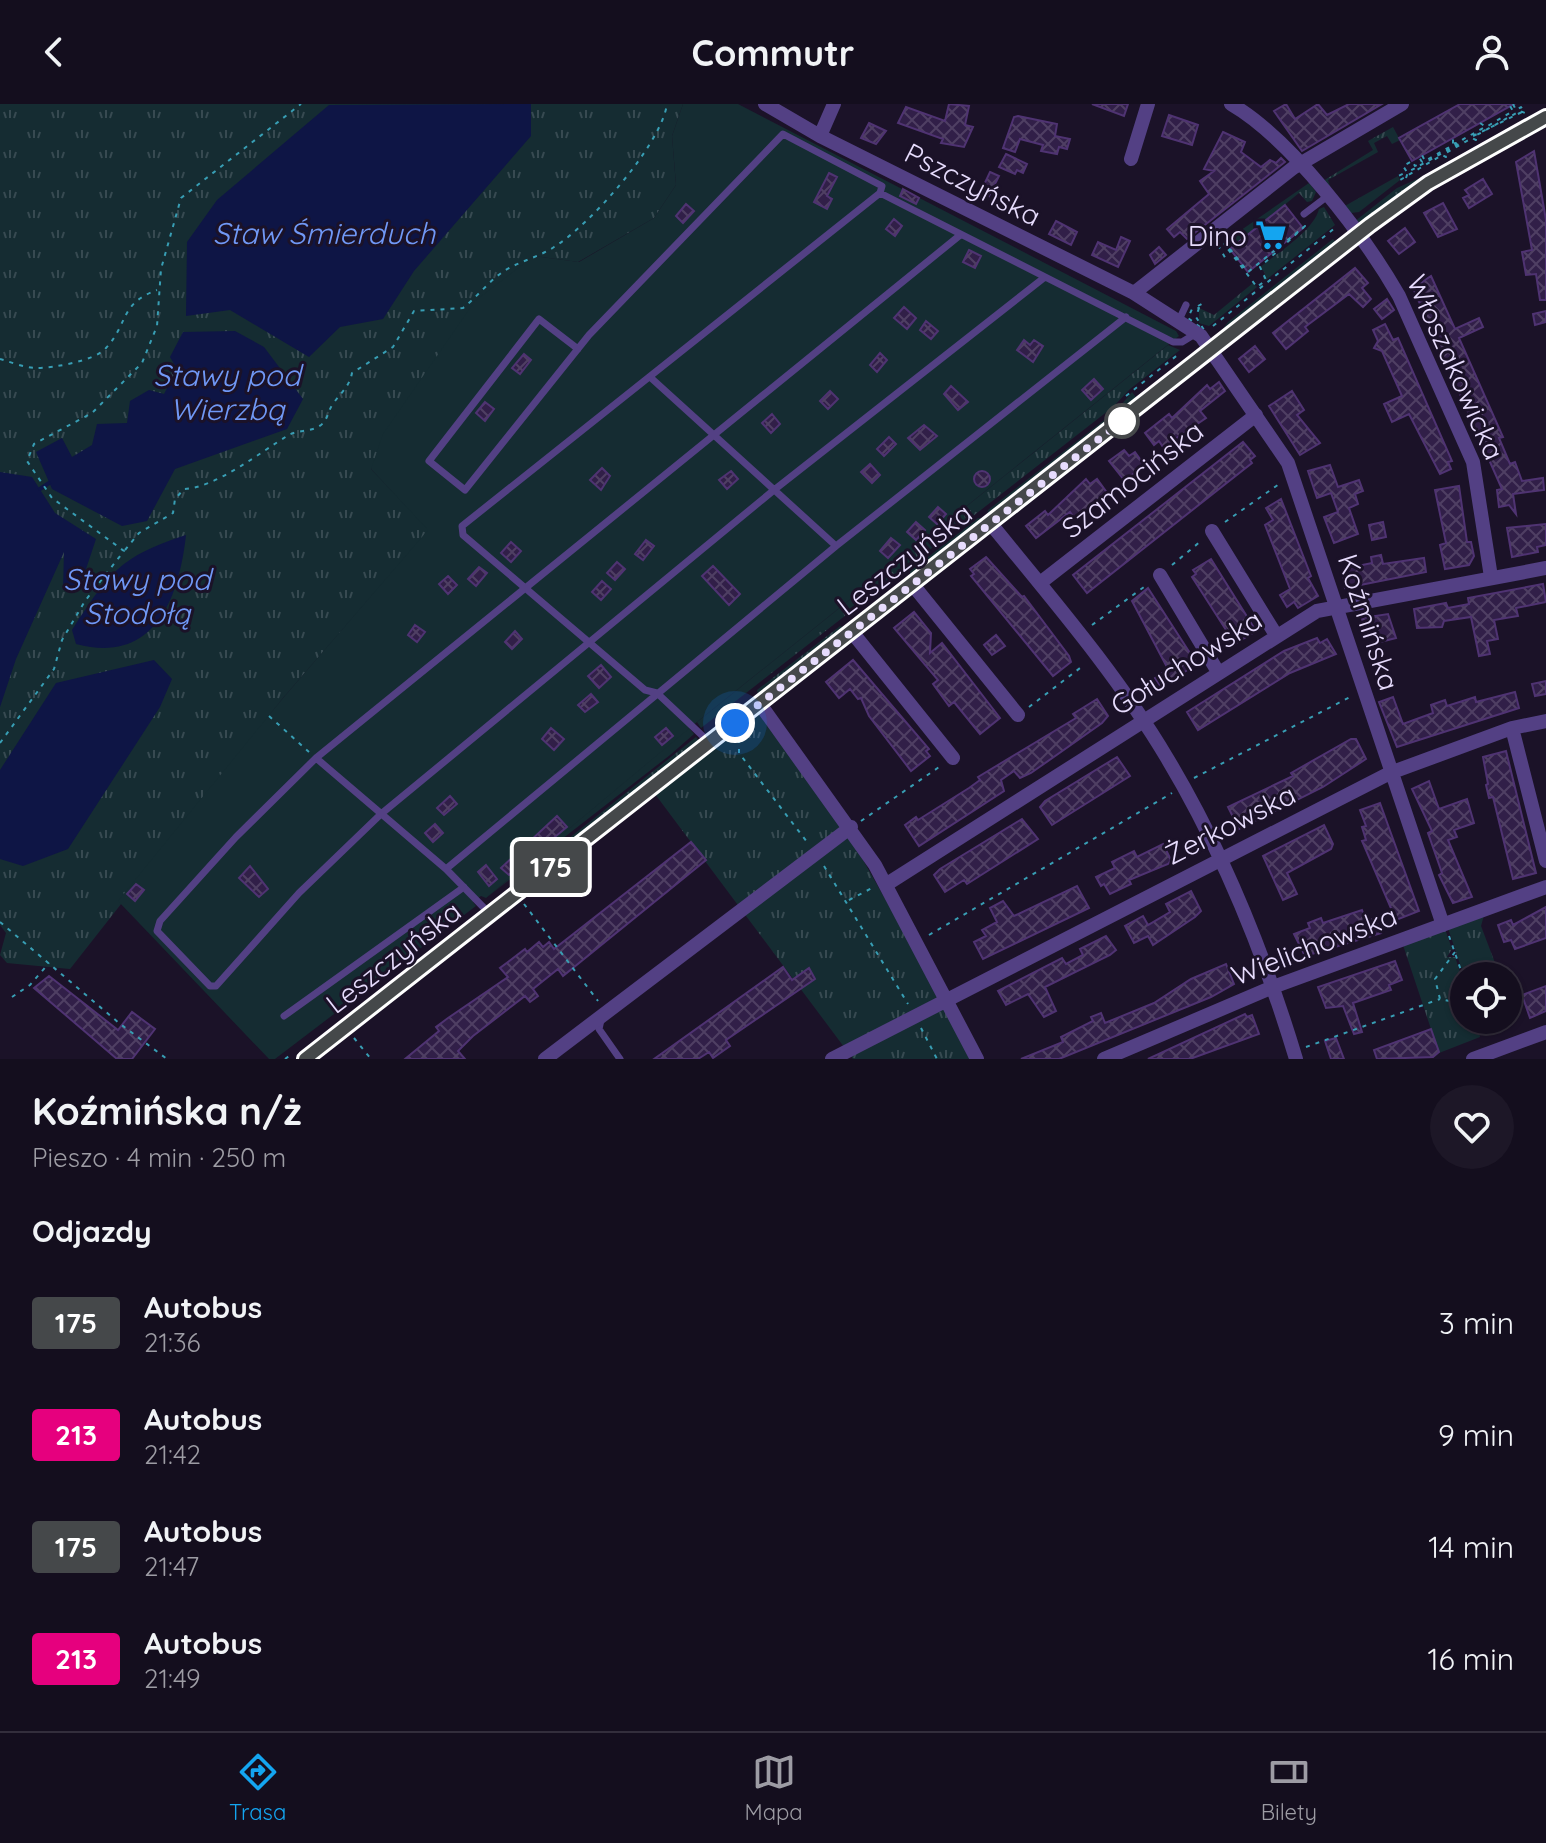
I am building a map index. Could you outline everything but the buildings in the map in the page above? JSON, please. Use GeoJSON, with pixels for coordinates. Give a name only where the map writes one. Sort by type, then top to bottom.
{"type":"FeatureCollection","features":[{"type":"Feature","properties":{"kind":"street"},"geometry":{"type":"LineString","coordinates":[[820,136],[834,104]]}},
{"type":"Feature","properties":{"kind":"street"},"geometry":{"type":"LineString","coordinates":[[1131,159],[1148,104]]}},
{"type":"Feature","properties":{"kind":"street"},"geometry":{"type":"LineString","coordinates":[[1231,104],[1260,121],[1331,194],[1357,236]]}},
{"type":"Feature","properties":{"kind":"street"},"geometry":{"type":"LineString","coordinates":[[1134,293],[1300,164],[1402,104]]}},
{"type":"Feature","properties":{"kind":"street","name":"Pszczyńska"},"geometry":{"type":"LineString","coordinates":[[765,105],[820,136],[1134,293],[1197,333],[1212,351]]}},
{"type":"Feature","properties":{"kind":"street","name":"Leszczyńska"},"geometry":{"type":"LineString","coordinates":[[305,1059],[1357,236],[1428,183],[1546,117]]}},
{"type":"Feature","properties":{"kind":"street","name":"Włoszakowicka"},"geometry":{"type":"LineString","coordinates":[[1357,236],[1399,296],[1473,462],[1491,577]]}},
{"type":"Feature","properties":{"kind":"street","name":"Koźmińska"},"geometry":{"type":"LineString","coordinates":[[1212,351],[1292,475],[1443,925]]}},
{"type":"Feature","properties":{"kind":"street","name":"Szamocińska"},"geometry":{"type":"LineString","coordinates":[[1040,583],[1256,415]]}},
{"type":"Feature","properties":{"kind":"street"},"geometry":{"type":"LineString","coordinates":[[991,524],[1096,656],[1182,785],[1244,907],[1295,1055]]}},
{"type":"Feature","properties":{"kind":"street"},"geometry":{"type":"LineString","coordinates":[[1212,531],[1276,635]]}},
{"type":"Feature","properties":{"kind":"street","name":"Gołuchowska"},"geometry":{"type":"LineString","coordinates":[[886,883],[1317,611],[1546,568]]}},
{"type":"Feature","properties":{"kind":"street"},"geometry":{"type":"LineString","coordinates":[[1160,575],[1218,672]]}},
{"type":"Feature","properties":{"kind":"street"},"geometry":{"type":"LineString","coordinates":[[913,585],[1018,715]]}},
{"type":"Feature","properties":{"kind":"street"},"geometry":{"type":"LineString","coordinates":[[852,632],[953,758]]}},
{"type":"Feature","properties":{"kind":"street"},"geometry":{"type":"LineString","coordinates":[[760,704],[851,827],[886,883],[977,1059]]}},
{"type":"Feature","properties":{"kind":"street","name":"Żerkowska"},"geometry":{"type":"LineString","coordinates":[[832,1059],[946,997],[1390,773],[1512,728],[1546,721]]}},
{"type":"Feature","properties":{"kind":"street"},"geometry":{"type":"LineString","coordinates":[[1512,728],[1546,861]]}},
{"type":"Feature","properties":{"kind":"street"},"geometry":{"type":"LineString","coordinates":[[545,1059],[602,1019],[851,827]]}},
{"type":"Feature","properties":{"kind":"street","name":"Wielichowska"},"geometry":{"type":"LineString","coordinates":[[1104,1059],[1273,987],[1546,887]]}},
{"type":"Feature","properties":{"kind":"street"},"geometry":{"type":"LineString","coordinates":[[1473,1059],[1492,1056],[1546,1032]]}},
{"type":"Feature","properties":{"kind":"lane"},"geometry":{"type":"LineString","coordinates":[[578,349],[539,319],[429,461],[465,490],[578,349],[783,134],[882,186],[880,193],[462,526],[463,535],[645,690],[657,693],[709,743]]}},
{"type":"Feature","properties":{"kind":"lane"},"geometry":{"type":"LineString","coordinates":[[880,193],[959,236],[1173,342],[1182,342],[1197,333]]}},
{"type":"Feature","properties":{"kind":"lane"},"geometry":{"type":"LineString","coordinates":[[1304,214],[1331,194]]}},
{"type":"Feature","properties":{"kind":"lane"},"geometry":{"type":"LineString","coordinates":[[959,236],[523,586],[316,758],[236,837],[160,921],[157,931],[210,986],[216,986],[299,893],[381,814],[774,490],[1045,277]]}},
{"type":"Feature","properties":{"kind":"lane"},"geometry":{"type":"LineString","coordinates":[[1179,320],[1186,305]]}},
{"type":"Feature","properties":{"kind":"lane"},"geometry":{"type":"LineString","coordinates":[[446,869],[836,546],[1126,317]]}},
{"type":"Feature","properties":{"kind":"lane"},"geometry":{"type":"LineString","coordinates":[[650,377],[836,546]]}},
{"type":"Feature","properties":{"kind":"lane"},"geometry":{"type":"LineString","coordinates":[[316,758],[446,869],[490,914]]}},
{"type":"Feature","properties":{"kind":"lane"},"geometry":{"type":"LineString","coordinates":[[284,1016],[464,887]]}},
{"type":"Feature","properties":{"kind":"lane"},"geometry":{"type":"LineString","coordinates":[[602,1019],[599,1029],[620,1059]]}},
{"type":"Feature","properties":{"kind":"path"},"geometry":{"type":"LineString","coordinates":[[124,551],[52,498],[27,461],[34,444],[92,413],[142,363],[157,326],[158,290],[181,198],[301,104]]}},
{"type":"Feature","properties":{"kind":"path"},"geometry":{"type":"LineString","coordinates":[[0,743],[54,669],[62,640],[85,601],[139,533],[173,513],[175,499],[184,489],[199,488],[277,446],[287,436],[319,427],[329,417],[333,404],[350,383],[352,373],[393,347],[414,311],[463,308],[501,273],[552,249],[580,228],[650,147],[659,131],[667,104]]}},
{"type":"Feature","properties":{"kind":"path"},"geometry":{"type":"LineString","coordinates":[[1513,104],[1516,110],[1521,107],[1523,115],[1520,111],[1475,136],[1476,140],[1472,138],[1444,154],[1446,157],[1442,155],[1405,180],[1400,180],[1398,176],[1407,172],[1403,166],[1412,161],[1415,166],[1422,162],[1419,157],[1422,155],[1425,161],[1453,145],[1450,140],[1455,144],[1483,128],[1483,121],[1486,127],[1495,122],[1513,111],[1510,106],[1513,104]]}},
{"type":"Feature","properties":{"kind":"path"},"geometry":{"type":"LineString","coordinates":[[1305,226],[1260,267],[1266,280],[1257,287],[1224,244],[1234,235],[1237,238],[1230,249],[1248,272],[1305,226]]}},
{"type":"Feature","properties":{"kind":"path"},"geometry":{"type":"LineString","coordinates":[[0,359],[36,368],[94,359],[107,348],[126,310],[140,296],[158,290]]}},
{"type":"Feature","properties":{"kind":"path"},"geometry":{"type":"LineString","coordinates":[[1079,634],[1160,575],[1212,531],[1292,475]]}},
{"type":"Feature","properties":{"kind":"path"},"geometry":{"type":"LineString","coordinates":[[1018,715],[1096,656]]}},
{"type":"Feature","properties":{"kind":"path"},"geometry":{"type":"LineString","coordinates":[[920,947],[942,926],[1167,797],[1182,785],[1363,689]]}},
{"type":"Feature","properties":{"kind":"path"},"geometry":{"type":"LineString","coordinates":[[269,716],[316,758]]}},
{"type":"Feature","properties":{"kind":"path"},"geometry":{"type":"LineString","coordinates":[[737,735],[741,743],[739,753],[848,901],[937,1059]]}},
{"type":"Feature","properties":{"kind":"path"},"geometry":{"type":"LineString","coordinates":[[851,827],[953,758]]}},
{"type":"Feature","properties":{"kind":"path"},"geometry":{"type":"LineString","coordinates":[[848,901],[886,883]]}},
{"type":"Feature","properties":{"kind":"path"},"geometry":{"type":"LineString","coordinates":[[516,894],[604,1009],[602,1019]]}},
{"type":"Feature","properties":{"kind":"path"},"geometry":{"type":"LineString","coordinates":[[0,922],[119,1023],[167,1059]]}},
{"type":"Feature","properties":{"kind":"path"},"geometry":{"type":"LineString","coordinates":[[1443,925],[1458,962]]}},
{"type":"Feature","properties":{"kind":"path"},"geometry":{"type":"LineString","coordinates":[[1440,999],[1435,979],[1455,952]]}},
{"type":"Feature","properties":{"kind":"path"},"geometry":{"type":"LineString","coordinates":[[12,997],[30,985],[49,962]]}},
{"type":"Feature","properties":{"kind":"path"},"geometry":{"type":"LineString","coordinates":[[1295,1055],[1440,999],[1450,1001]]}},
{"type":"Feature","properties":{"kind":"path"},"geometry":{"type":"LineString","coordinates":[[345,1028],[371,1059]]}},
{"type":"Feature","properties":{"kind":"green space"},"geometry":{"type":"Polygon","coordinates":[[[0,104],[683,104],[672,136],[676,185],[654,218],[578,262],[534,256],[371,469],[429,530],[283,698],[70,969],[7,963],[0,955],[6,933],[0,925],[0,104]]]}},
{"type":"Feature","properties":{"kind":"green space"},"geometry":{"type":"Polygon","coordinates":[[[683,104],[738,104],[1176,331],[1179,336],[697,722],[486,898],[481,896],[473,902],[476,906],[275,1059],[269,1059],[118,901],[283,698],[428,530],[371,469],[383,434],[475,301],[534,256],[579,262],[654,218],[676,185],[672,136],[683,104]]]}},
{"type":"Feature","properties":{"kind":"green space"},"geometry":{"type":"Polygon","coordinates":[[[1393,127],[1400,140],[1392,144],[1387,136],[1374,143],[1378,152],[1328,180],[1331,189],[1323,181],[1373,150],[1368,141],[1393,127]]]}},
{"type":"Feature","properties":{"kind":"green space"},"geometry":{"type":"Polygon","coordinates":[[[1435,171],[1363,222],[1354,222],[1397,188],[1435,171]]]}},
{"type":"Feature","properties":{"kind":"green space"},"geometry":{"type":"Polygon","coordinates":[[[1398,176],[1400,180],[1359,212],[1351,213],[1343,207],[1398,176]]]}},
{"type":"Feature","properties":{"kind":"green space"},"geometry":{"type":"Polygon","coordinates":[[[1309,183],[1316,192],[1312,201],[1307,202],[1299,193],[1234,246],[1234,235],[1309,183]]]}},
{"type":"Feature","properties":{"kind":"green space"},"geometry":{"type":"Polygon","coordinates":[[[1324,207],[1335,225],[1266,280],[1263,279],[1265,273],[1260,267],[1303,233],[1319,209],[1324,207]]]}},
{"type":"Feature","properties":{"kind":"green space"},"geometry":{"type":"Polygon","coordinates":[[[1333,239],[1337,244],[1219,334],[1228,322],[1333,239]]]}},
{"type":"Feature","properties":{"kind":"green space"},"geometry":{"type":"Polygon","coordinates":[[[1253,283],[1257,287],[1209,326],[1199,323],[1199,308],[1214,315],[1253,283]]]}},
{"type":"Feature","properties":{"kind":"green space"},"geometry":{"type":"Polygon","coordinates":[[[1168,345],[1180,350],[1130,389],[1113,407],[701,728],[697,722],[1168,345]]]}},
{"type":"Feature","properties":{"kind":"green space"},"geometry":{"type":"Polygon","coordinates":[[[1132,392],[1138,400],[987,515],[988,510],[1116,411],[1132,392]]]}},
{"type":"Feature","properties":{"kind":"green space"},"geometry":{"type":"Polygon","coordinates":[[[978,518],[983,518],[911,577],[910,571],[978,518]]]}},
{"type":"Feature","properties":{"kind":"green space"},"geometry":{"type":"Polygon","coordinates":[[[840,626],[845,628],[758,696],[757,690],[840,626]]]}},
{"type":"Feature","properties":{"kind":"green space"},"geometry":{"type":"Polygon","coordinates":[[[761,713],[850,837],[944,1003],[970,1059],[853,1059],[655,794],[761,713]]]}},
{"type":"Feature","properties":{"kind":"green space"},"geometry":{"type":"Polygon","coordinates":[[[689,728],[694,734],[670,755],[486,898],[689,728]]]}},
{"type":"Feature","properties":{"kind":"green space"},"geometry":{"type":"Polygon","coordinates":[[[696,737],[700,742],[514,887],[514,882],[696,737]]]}},
{"type":"Feature","properties":{"kind":"green space"},"geometry":{"type":"Polygon","coordinates":[[[1484,915],[1481,926],[1495,962],[1459,962],[1448,928],[1484,915]]]}},
{"type":"Feature","properties":{"kind":"green space"},"geometry":{"type":"Polygon","coordinates":[[[1445,929],[1452,949],[1447,957],[1455,957],[1457,962],[1450,962],[1450,1034],[1479,1034],[1480,1037],[1439,1053],[1403,945],[1445,929]]]}},
{"type":"Feature","properties":{"kind":"water","name":"Staw Śmierduch"},"geometry":{"type":"Polygon","coordinates":[[[531,104],[531,136],[414,271],[383,319],[340,327],[309,357],[230,310],[186,316],[187,242],[217,200],[329,105],[531,104]]]}},
{"type":"Feature","properties":{"kind":"water","name":"Stawy pod Wierzbą"},"geometry":{"type":"Polygon","coordinates":[[[235,331],[264,347],[303,399],[287,429],[175,469],[147,521],[122,526],[52,489],[36,452],[62,438],[72,457],[92,445],[97,424],[127,423],[130,401],[149,390],[164,394],[177,369],[170,357],[183,332],[235,331]]]}},
{"type":"Feature","properties":{"kind":"water"},"geometry":{"type":"Polygon","coordinates":[[[0,472],[32,477],[55,513],[96,539],[80,587],[63,590],[64,552],[16,659],[0,707],[0,472]]]}},
{"type":"Feature","properties":{"kind":"water","name":"Stawy pod Stodołą"},"geometry":{"type":"Polygon","coordinates":[[[186,535],[183,559],[169,603],[158,621],[144,635],[126,645],[103,648],[76,644],[72,630],[96,594],[118,569],[145,551],[186,535]]]}},
{"type":"Feature","properties":{"kind":"water","name":"Stawy pod Stodołą"},"geometry":{"type":"Polygon","coordinates":[[[154,660],[172,679],[160,707],[68,849],[23,866],[0,859],[0,770],[56,683],[154,660]]]}},
{"type":"Feature","properties":{"kind":"waterway"},"geometry":{"type":"LineString","coordinates":[[40,489],[49,483]]}},
{"type":"Feature","properties":{"kind":"bus line","name":"175"},"geometry":{"type":"LineString","coordinates":[[305,1059],[1370,225],[1428,183],[1546,117]]}},
{"type":"Feature","properties":{"kind":"place","name":"Dino"},"geometry":{"type":"Point","coordinates":[1271,235]}},
{"type":"Feature","properties":{"kind":"route"},"geometry":{"type":"LineString","coordinates":[[735,723],[1122,421]]}}]}
